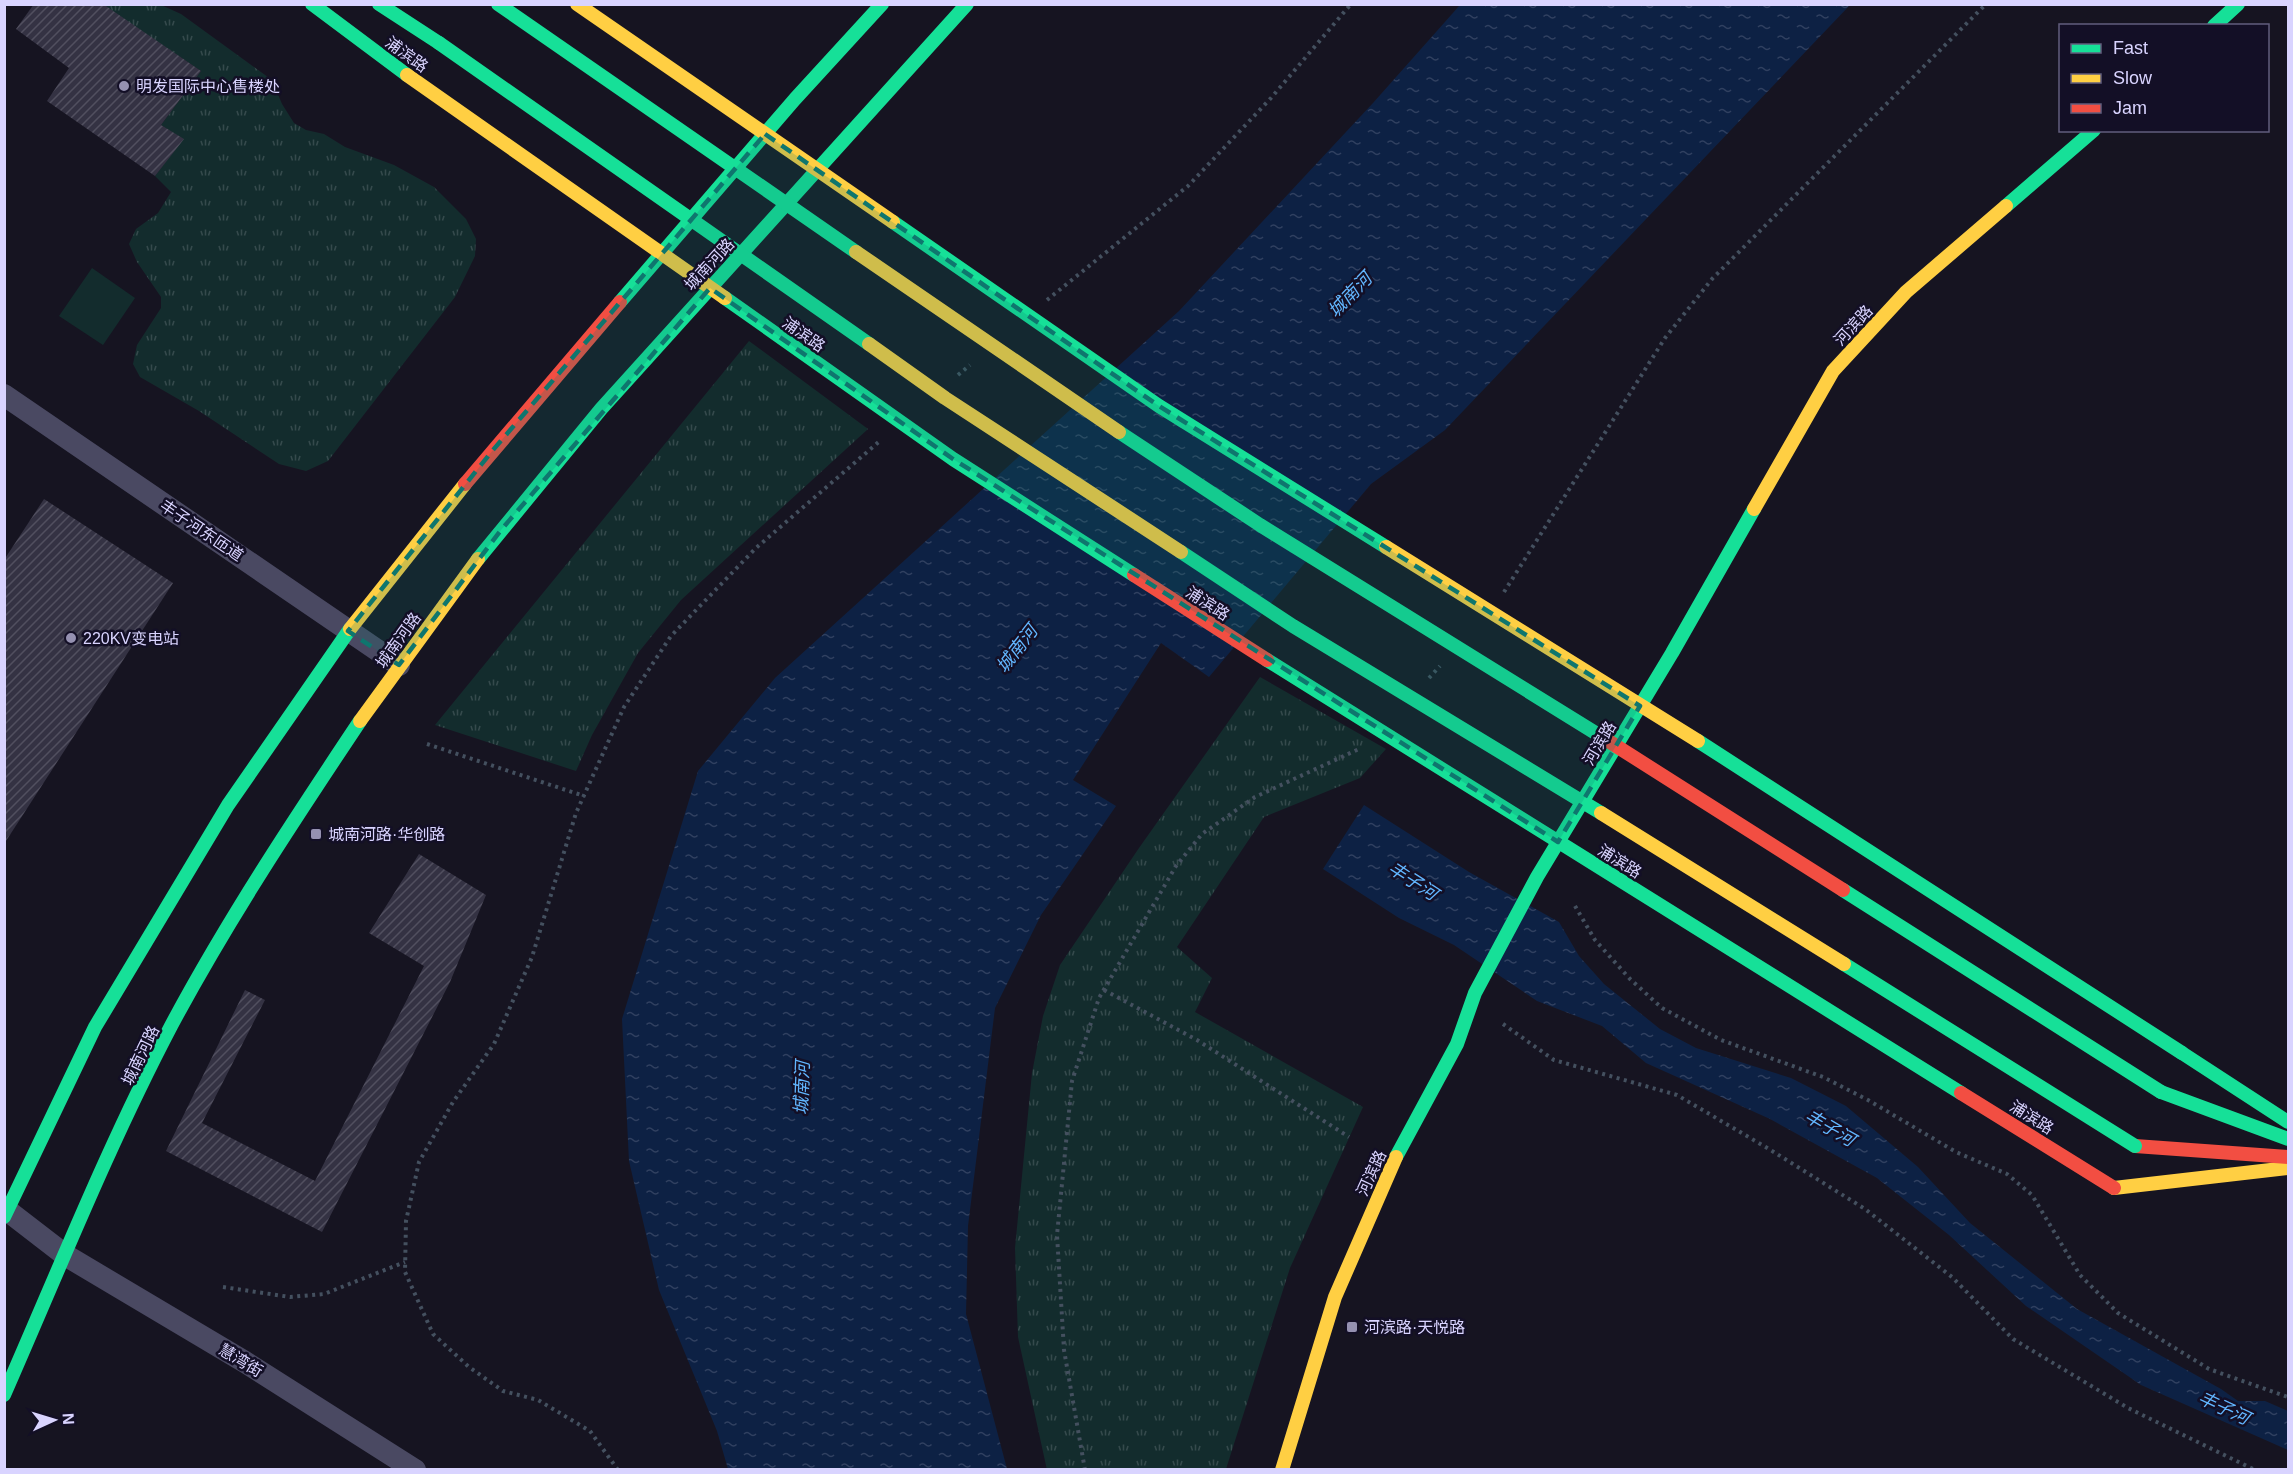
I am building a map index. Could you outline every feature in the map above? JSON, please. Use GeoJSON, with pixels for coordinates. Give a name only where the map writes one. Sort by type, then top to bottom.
{"type":"FeatureCollection","features":[{"type":"Feature","properties":{"kind":"main road","name":"浦滨路"},"geometry":{"type":"LineString","coordinates":[[312,4],[406,75],[953,459],[1267,660],[2114,1188],[2289,1168]]}},
{"type":"Feature","properties":{"kind":"main road"},"geometry":{"type":"LineString","coordinates":[[379,4],[439,43]]}},
{"type":"Feature","properties":{"kind":"main road","name":"浦滨路"},"geometry":{"type":"LineString","coordinates":[[387,4],[439,43],[945,398],[1293,626],[1674,857],[2135,1146],[2289,1157]]}},
{"type":"Feature","properties":{"kind":"main road"},"geometry":{"type":"LineString","coordinates":[[498,4],[995,349],[1260,525],[1520,686],[2161,1092],[2289,1139]]}},
{"type":"Feature","properties":{"kind":"main road"},"geometry":{"type":"LineString","coordinates":[[577,4],[1159,406],[1770,786],[2289,1122]]}},
{"type":"Feature","properties":{"kind":"main road"},"geometry":{"type":"LineString","coordinates":[[5,1212],[94,1027],[228,805],[348,631],[493,450],[795,99],[882,4]]}},
{"type":"Feature","properties":{"kind":"main road","name":"城南河路"},"geometry":{"type":"LineString","coordinates":[[4,1395],[65,1255],[164,1042],[218,945],[287,832],[399,665],[501,530],[587,427],[699,299],[844,144],[967,4]]}},
{"type":"Feature","properties":{"kind":"main road"},"geometry":{"type":"LineString","coordinates":[[2216,24],[2238,4]]}},
{"type":"Feature","properties":{"kind":"main road","name":"河滨路"},"geometry":{"type":"LineString","coordinates":[[1282,1470],[1335,1297],[1387,1174],[1458,1044],[1474,993],[1537,877],[1672,653],[1833,370],[1906,292],[2092,132]]}},
{"type":"Feature","properties":{"kind":"street","name":"丰子河东匝道"},"geometry":{"type":"LineString","coordinates":[[4,395],[399,665]]}},
{"type":"Feature","properties":{"kind":"street","name":"慧湾街"},"geometry":{"type":"LineString","coordinates":[[5,1212],[65,1255],[245,1362],[415,1470]]}},
{"type":"Feature","properties":{"kind":"path"},"geometry":{"type":"LineString","coordinates":[[1040,306],[1188,186],[1271,98],[1351,4]]}},
{"type":"Feature","properties":{"kind":"path"},"geometry":{"type":"LineString","coordinates":[[950,382],[977,359]]}},
{"type":"Feature","properties":{"kind":"path"},"geometry":{"type":"LineString","coordinates":[[618,1470],[590,1431],[538,1400],[502,1391],[469,1367],[433,1334],[405,1272],[406,1221],[419,1162],[453,1102],[494,1044],[532,957],[576,813],[624,707],[671,636],[756,548],[887,434]]}},
{"type":"Feature","properties":{"kind":"path"},"geometry":{"type":"LineString","coordinates":[[427,744],[584,796]]}},
{"type":"Feature","properties":{"kind":"path"},"geometry":{"type":"LineString","coordinates":[[1575,906],[1595,940],[1630,979],[1662,1008],[1721,1040],[1822,1077],[1868,1100],[1956,1152],[2007,1174],[2032,1195],[2080,1275],[2118,1313],[2208,1369],[2289,1397]]}},
{"type":"Feature","properties":{"kind":"path"},"geometry":{"type":"LineString","coordinates":[[1104,990],[1197,1040],[1349,1137]]}},
{"type":"Feature","properties":{"kind":"path"},"geometry":{"type":"LineString","coordinates":[[1503,1024],[1554,1060],[1677,1095],[1758,1143],[1865,1209],[1952,1277],[2013,1339],[2128,1408],[2255,1470]]}},
{"type":"Feature","properties":{"kind":"path"},"geometry":{"type":"LineString","coordinates":[[223,1287],[290,1297],[324,1294],[405,1262]]}},
{"type":"Feature","properties":{"kind":"highlighted area"},"geometry":{"type":"Polygon","coordinates":[[[765,134],[1159,406],[1640,706],[1558,842],[953,459],[710,288],[501,530],[399,665],[348,631],[493,450],[765,134]]]}},
{"type":"Feature","properties":{"kind":"green space"},"geometry":{"type":"Polygon","coordinates":[[[103,5],[161,5],[181,14],[272,80],[282,104],[294,123],[306,130],[324,134],[345,147],[394,165],[434,187],[466,219],[476,239],[475,256],[455,297],[328,461],[306,471],[279,464],[199,411],[140,377],[133,364],[137,345],[161,308],[161,297],[137,262],[129,244],[136,229],[158,213],[171,192],[155,176],[183,139],[161,125],[201,71],[103,5]]]}},
{"type":"Feature","properties":{"kind":"green space"},"geometry":{"type":"Polygon","coordinates":[[[92,268],[135,298],[103,345],[59,316],[92,268]]]}},
{"type":"Feature","properties":{"kind":"green space"},"geometry":{"type":"Polygon","coordinates":[[[749,341],[868,429],[681,600],[638,653],[592,735],[576,771],[435,725],[749,341]]]}},
{"type":"Feature","properties":{"kind":"green space"},"geometry":{"type":"Polygon","coordinates":[[[1260,677],[1386,749],[1360,778],[1264,817],[1177,947],[1212,978],[1195,1012],[1363,1107],[1290,1268],[1226,1469],[1047,1470],[1018,1337],[1015,1248],[1032,1073],[1043,1016],[1060,965],[1139,848],[1260,677]]]}},
{"type":"Feature","properties":{"kind":"water","name":"城南河"},"geometry":{"type":"Polygon","coordinates":[[[1460,5],[1850,5],[1445,430],[1371,484],[1209,677],[1161,643],[1073,780],[1116,806],[1041,915],[995,1008],[968,1226],[966,1314],[1007,1469],[728,1469],[717,1431],[659,1290],[629,1161],[622,1019],[698,771],[775,678],[1179,311],[1373,103],[1460,5]]]}},
{"type":"Feature","properties":{"kind":"water","name":"丰子河"},"geometry":{"type":"Polygon","coordinates":[[[1364,805],[1469,872],[1559,922],[1579,956],[1604,984],[1660,1029],[1696,1048],[1791,1078],[1846,1106],[1918,1167],[1970,1223],[2077,1309],[2221,1389],[2238,1401],[2265,1401],[2288,1411],[2288,1450],[2141,1385],[2026,1306],[1949,1235],[1877,1178],[1770,1119],[1646,1063],[1602,1026],[1537,1001],[1454,945],[1399,918],[1323,869],[1364,805]]]}},
{"type":"Feature","properties":{"kind":"building","name":"明发国际中心售楼处"},"geometry":{"type":"Polygon","coordinates":[[[34,4],[103,4],[201,71],[161,125],[184,139],[155,176],[47,101],[69,68],[16,29],[34,4]]]}},
{"type":"Feature","properties":{"kind":"building","name":"220KV变电站"},"geometry":{"type":"Polygon","coordinates":[[[44,499],[173,583],[4,844],[4,560],[44,499]]]}},
{"type":"Feature","properties":{"kind":"building"},"geometry":{"type":"Polygon","coordinates":[[[419,854],[486,895],[450,982],[322,1232],[166,1151],[245,990],[265,1000],[202,1123],[315,1181],[424,966],[369,933],[419,854]]]}},
{"type":"Feature","properties":{"kind":"traffic: fast"},"geometry":{"type":"LineString","coordinates":[[312,4],[407,75]]}},
{"type":"Feature","properties":{"kind":"traffic: fast"},"geometry":{"type":"LineString","coordinates":[[379,4],[439,43]]}},
{"type":"Feature","properties":{"kind":"traffic: fast"},"geometry":{"type":"LineString","coordinates":[[498,4],[856,252]]}},
{"type":"Feature","properties":{"kind":"traffic: fast"},"geometry":{"type":"LineString","coordinates":[[620,302],[795,99],[882,4]]}},
{"type":"Feature","properties":{"kind":"traffic: fast"},"geometry":{"type":"LineString","coordinates":[[478,559],[601,409],[967,4]]}},
{"type":"Feature","properties":{"kind":"traffic: fast"},"geometry":{"type":"LineString","coordinates":[[2216,24],[2238,4]]}},
{"type":"Feature","properties":{"kind":"traffic: fast"},"geometry":{"type":"LineString","coordinates":[[439,43],[869,344]]}},
{"type":"Feature","properties":{"kind":"traffic: fast"},"geometry":{"type":"LineString","coordinates":[[2006,206],[2092,132]]}},
{"type":"Feature","properties":{"kind":"traffic: fast"},"geometry":{"type":"LineString","coordinates":[[893,222],[1159,406],[1386,547]]}},
{"type":"Feature","properties":{"kind":"traffic: fast"},"geometry":{"type":"LineString","coordinates":[[725,298],[953,459],[1134,575]]}},
{"type":"Feature","properties":{"kind":"traffic: fast"},"geometry":{"type":"LineString","coordinates":[[1119,432],[1260,525],[1602,737]]}},
{"type":"Feature","properties":{"kind":"traffic: fast"},"geometry":{"type":"LineString","coordinates":[[1396,1157],[1457,1044],[1475,993],[1537,877],[1672,653],[1754,509]]}},
{"type":"Feature","properties":{"kind":"traffic: fast"},"geometry":{"type":"LineString","coordinates":[[1181,552],[1293,626],[1601,813]]}},
{"type":"Feature","properties":{"kind":"traffic: fast"},"geometry":{"type":"LineString","coordinates":[[4,1217],[95,1027],[228,805],[350,629]]}},
{"type":"Feature","properties":{"kind":"traffic: fast"},"geometry":{"type":"LineString","coordinates":[[1267,660],[1961,1093]]}},
{"type":"Feature","properties":{"kind":"traffic: fast"},"geometry":{"type":"LineString","coordinates":[[4,1395],[105,1163],[171,1026],[238,909],[360,721]]}},
{"type":"Feature","properties":{"kind":"traffic: fast"},"geometry":{"type":"LineString","coordinates":[[1698,741],[2182,1053]]}},
{"type":"Feature","properties":{"kind":"traffic: fast"},"geometry":{"type":"LineString","coordinates":[[1843,890],[2161,1092]]}},
{"type":"Feature","properties":{"kind":"traffic: fast"},"geometry":{"type":"LineString","coordinates":[[1844,964],[2135,1146]]}},
{"type":"Feature","properties":{"kind":"traffic: fast"},"geometry":{"type":"LineString","coordinates":[[2182,1053],[2288,1122]]}},
{"type":"Feature","properties":{"kind":"traffic: fast"},"geometry":{"type":"LineString","coordinates":[[2161,1092],[2288,1139]]}},
{"type":"Feature","properties":{"kind":"traffic: slow"},"geometry":{"type":"LineString","coordinates":[[577,4],[893,222]]}},
{"type":"Feature","properties":{"kind":"traffic: slow"},"geometry":{"type":"LineString","coordinates":[[407,75],[725,298]]}},
{"type":"Feature","properties":{"kind":"traffic: slow"},"geometry":{"type":"LineString","coordinates":[[1754,509],[1833,371],[1906,292],[2006,206]]}},
{"type":"Feature","properties":{"kind":"traffic: slow"},"geometry":{"type":"LineString","coordinates":[[856,252],[1119,432]]}},
{"type":"Feature","properties":{"kind":"traffic: slow"},"geometry":{"type":"LineString","coordinates":[[869,344],[945,398],[1181,552]]}},
{"type":"Feature","properties":{"kind":"traffic: slow"},"geometry":{"type":"LineString","coordinates":[[350,629],[465,484]]}},
{"type":"Feature","properties":{"kind":"traffic: slow"},"geometry":{"type":"LineString","coordinates":[[1386,547],[1698,741]]}},
{"type":"Feature","properties":{"kind":"traffic: slow"},"geometry":{"type":"LineString","coordinates":[[360,721],[478,559]]}},
{"type":"Feature","properties":{"kind":"traffic: slow"},"geometry":{"type":"LineString","coordinates":[[1601,813],[1844,964]]}},
{"type":"Feature","properties":{"kind":"traffic: slow"},"geometry":{"type":"LineString","coordinates":[[1282,1470],[1335,1297],[1396,1157]]}},
{"type":"Feature","properties":{"kind":"traffic: slow"},"geometry":{"type":"LineString","coordinates":[[2114,1188],[2288,1168]]}},
{"type":"Feature","properties":{"kind":"traffic: jam"},"geometry":{"type":"LineString","coordinates":[[465,484],[620,302]]}},
{"type":"Feature","properties":{"kind":"traffic: jam"},"geometry":{"type":"LineString","coordinates":[[1134,575],[1267,660]]}},
{"type":"Feature","properties":{"kind":"traffic: jam"},"geometry":{"type":"LineString","coordinates":[[1602,737],[1843,890]]}},
{"type":"Feature","properties":{"kind":"traffic: jam"},"geometry":{"type":"LineString","coordinates":[[1961,1093],[2114,1188]]}},
{"type":"Feature","properties":{"kind":"traffic: jam"},"geometry":{"type":"LineString","coordinates":[[2135,1146],[2288,1157]]}},
{"type":"Feature","properties":{"kind":"place","name":"明发国际中心售楼处"},"geometry":{"type":"Point","coordinates":[124,86]}},
{"type":"Feature","properties":{"kind":"place","name":"220KV变电站"},"geometry":{"type":"Point","coordinates":[71,638]}},
{"type":"Feature","properties":{"kind":"place","name":"城南河路·华创路"},"geometry":{"type":"Point","coordinates":[316,834]}},
{"type":"Feature","properties":{"kind":"place","name":"河滨路·天悦路"},"geometry":{"type":"Point","coordinates":[1352,1327]}}]}
